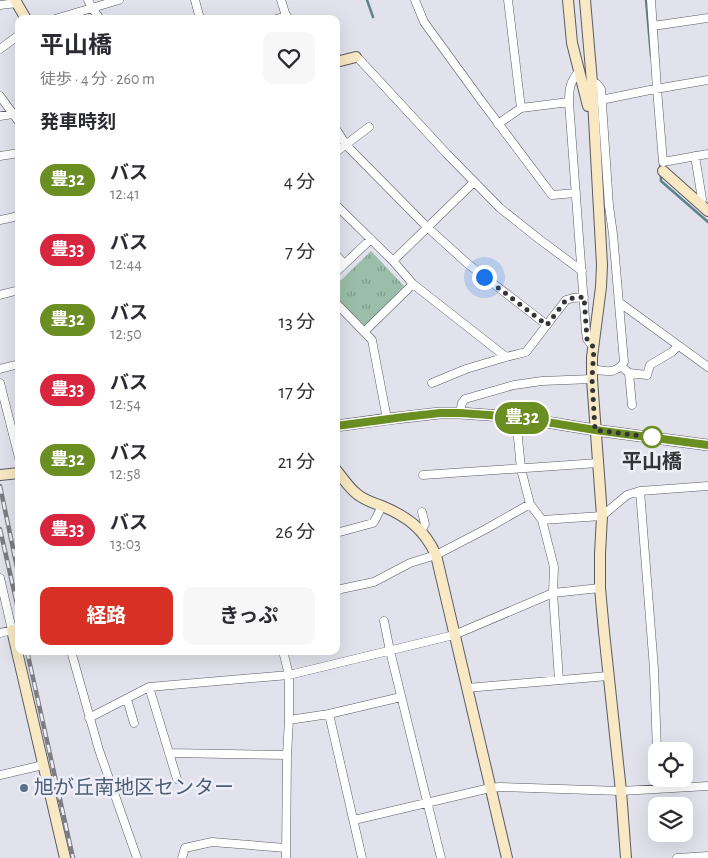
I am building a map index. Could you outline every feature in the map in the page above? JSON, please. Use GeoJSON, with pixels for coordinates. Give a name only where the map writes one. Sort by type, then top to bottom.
{"type":"FeatureCollection","features":[{"type":"Feature","properties":{"kind":"street"},"geometry":{"type":"LineString","coordinates":[[88,0],[97,15]]}},
{"type":"Feature","properties":{"kind":"street"},"geometry":{"type":"LineString","coordinates":[[68,15],[119,0]]}},
{"type":"Feature","properties":{"kind":"street"},"geometry":{"type":"LineString","coordinates":[[195,0],[199,15]]}},
{"type":"Feature","properties":{"kind":"street"},"geometry":{"type":"LineString","coordinates":[[281,0],[286,15]]}},
{"type":"Feature","properties":{"kind":"street"},"geometry":{"type":"LineString","coordinates":[[415,0],[424,22],[552,195],[576,194]]}},
{"type":"Feature","properties":{"kind":"street"},"geometry":{"type":"LineString","coordinates":[[508,0],[521,108]]}},
{"type":"Feature","properties":{"kind":"street"},"geometry":{"type":"LineString","coordinates":[[568,0],[572,43],[594,129]]}},
{"type":"Feature","properties":{"kind":"street"},"geometry":{"type":"LineString","coordinates":[[585,0],[592,82],[602,265],[592,374],[602,516],[600,588],[626,858]]}},
{"type":"Feature","properties":{"kind":"street"},"geometry":{"type":"LineString","coordinates":[[651,0],[654,89],[663,166],[702,199]]}},
{"type":"Feature","properties":{"kind":"street"},"geometry":{"type":"LineString","coordinates":[[0,5],[16,1],[24,15]]}},
{"type":"Feature","properties":{"kind":"street"},"geometry":{"type":"LineString","coordinates":[[653,26],[708,18]]}},
{"type":"Feature","properties":{"kind":"street"},"geometry":{"type":"LineString","coordinates":[[0,49],[15,38]]}},
{"type":"Feature","properties":{"kind":"street"},"geometry":{"type":"LineString","coordinates":[[340,61],[356,57],[474,182],[510,216],[582,272]]}},
{"type":"Feature","properties":{"kind":"street"},"geometry":{"type":"LineString","coordinates":[[579,71],[569,88],[569,102],[587,339],[594,348]]}},
{"type":"Feature","properties":{"kind":"street"},"geometry":{"type":"LineString","coordinates":[[601,100],[708,80]]}},
{"type":"Feature","properties":{"kind":"street"},"geometry":{"type":"LineString","coordinates":[[460,413],[462,403],[465,400],[514,385],[613,371],[618,369],[624,362],[620,303],[609,206],[601,89],[592,82]]}},
{"type":"Feature","properties":{"kind":"street"},"geometry":{"type":"LineString","coordinates":[[0,96],[15,117]]}},
{"type":"Feature","properties":{"kind":"street"},"geometry":{"type":"LineString","coordinates":[[498,124],[521,108],[569,102]]}},
{"type":"Feature","properties":{"kind":"street"},"geometry":{"type":"LineString","coordinates":[[0,116],[13,114]]}},
{"type":"Feature","properties":{"kind":"street"},"geometry":{"type":"LineString","coordinates":[[340,149],[369,128]]}},
{"type":"Feature","properties":{"kind":"street"},"geometry":{"type":"LineString","coordinates":[[340,135],[346,145],[427,228],[468,264],[547,325]]}},
{"type":"Feature","properties":{"kind":"street"},"geometry":{"type":"LineString","coordinates":[[0,156],[15,154]]}},
{"type":"Feature","properties":{"kind":"street"},"geometry":{"type":"LineString","coordinates":[[663,166],[694,156],[708,154]]}},
{"type":"Feature","properties":{"kind":"street"},"geometry":{"type":"LineString","coordinates":[[694,156],[702,199],[708,211]]}},
{"type":"Feature","properties":{"kind":"street"},"geometry":{"type":"LineString","coordinates":[[393,261],[474,182]]}},
{"type":"Feature","properties":{"kind":"street"},"geometry":{"type":"LineString","coordinates":[[340,209],[393,261],[413,284],[506,357]]}},
{"type":"Feature","properties":{"kind":"street"},"geometry":{"type":"LineString","coordinates":[[0,220],[15,217]]}},
{"type":"Feature","properties":{"kind":"street"},"geometry":{"type":"LineString","coordinates":[[340,268],[371,239]]}},
{"type":"Feature","properties":{"kind":"street"},"geometry":{"type":"LineString","coordinates":[[340,260],[344,264]]}},
{"type":"Feature","properties":{"kind":"street"},"geometry":{"type":"LineString","coordinates":[[364,332],[413,284]]}},
{"type":"Feature","properties":{"kind":"street"},"geometry":{"type":"LineString","coordinates":[[0,295],[15,291]]}},
{"type":"Feature","properties":{"kind":"street"},"geometry":{"type":"LineString","coordinates":[[432,383],[466,369],[526,352],[566,300],[584,297]]}},
{"type":"Feature","properties":{"kind":"street"},"geometry":{"type":"LineString","coordinates":[[620,303],[708,367]]}},
{"type":"Feature","properties":{"kind":"street"},"geometry":{"type":"LineString","coordinates":[[340,307],[372,340],[387,419]]}},
{"type":"Feature","properties":{"kind":"street"},"geometry":{"type":"LineString","coordinates":[[621,366],[629,373],[647,376],[650,365],[672,352],[678,346]]}},
{"type":"Feature","properties":{"kind":"street"},"geometry":{"type":"LineString","coordinates":[[0,369],[15,365]]}},
{"type":"Feature","properties":{"kind":"street"},"geometry":{"type":"LineString","coordinates":[[629,373],[632,406]]}},
{"type":"Feature","properties":{"kind":"street"},"geometry":{"type":"LineString","coordinates":[[0,383],[15,442]]}},
{"type":"Feature","properties":{"kind":"street"},"geometry":{"type":"LineString","coordinates":[[340,425],[440,413],[460,413],[516,417],[708,445]]}},
{"type":"Feature","properties":{"kind":"street"},"geometry":{"type":"LineString","coordinates":[[516,417],[521,469],[530,504],[542,520],[554,567],[553,593],[559,680]]}},
{"type":"Feature","properties":{"kind":"street"},"geometry":{"type":"LineString","coordinates":[[423,476],[598,463]]}},
{"type":"Feature","properties":{"kind":"street"},"geometry":{"type":"LineString","coordinates":[[0,475],[15,473]]}},
{"type":"Feature","properties":{"kind":"street"},"geometry":{"type":"LineString","coordinates":[[340,475],[358,495],[400,514],[410,521],[431,544],[436,555],[506,858]]}},
{"type":"Feature","properties":{"kind":"street"},"geometry":{"type":"LineString","coordinates":[[542,520],[602,516],[627,495],[640,491],[708,486]]}},
{"type":"Feature","properties":{"kind":"street"},"geometry":{"type":"LineString","coordinates":[[640,491],[654,669],[657,742]]}},
{"type":"Feature","properties":{"kind":"street"},"geometry":{"type":"LineString","coordinates":[[340,590],[374,582],[410,563],[436,555],[530,504]]}},
{"type":"Feature","properties":{"kind":"street"},"geometry":{"type":"LineString","coordinates":[[340,532],[372,523],[382,506]]}},
{"type":"Feature","properties":{"kind":"street"},"geometry":{"type":"LineString","coordinates":[[421,531],[425,524],[422,512]]}},
{"type":"Feature","properties":{"kind":"street"},"geometry":{"type":"LineString","coordinates":[[0,578],[15,643]]}},
{"type":"Feature","properties":{"kind":"street"},"geometry":{"type":"LineString","coordinates":[[90,718],[149,687],[289,675],[454,635],[553,593],[600,588]]}},
{"type":"Feature","properties":{"kind":"street"},"geometry":{"type":"LineString","coordinates":[[384,621],[441,858]]}},
{"type":"Feature","properties":{"kind":"street"},"geometry":{"type":"LineString","coordinates":[[0,633],[12,630]]}},
{"type":"Feature","properties":{"kind":"street"},"geometry":{"type":"LineString","coordinates":[[18,655],[65,858]]}},
{"type":"Feature","properties":{"kind":"street"},"geometry":{"type":"LineString","coordinates":[[72,655],[99,750],[137,858]]}},
{"type":"Feature","properties":{"kind":"street"},"geometry":{"type":"LineString","coordinates":[[285,655],[289,675],[286,858]]}},
{"type":"Feature","properties":{"kind":"street"},"geometry":{"type":"LineString","coordinates":[[467,688],[608,676]]}},
{"type":"Feature","properties":{"kind":"street"},"geometry":{"type":"LineString","coordinates":[[149,687],[177,778]]}},
{"type":"Feature","properties":{"kind":"street"},"geometry":{"type":"LineString","coordinates":[[289,720],[328,714],[401,697]]}},
{"type":"Feature","properties":{"kind":"street"},"geometry":{"type":"LineString","coordinates":[[127,699],[134,723]]}},
{"type":"Feature","properties":{"kind":"street"},"geometry":{"type":"LineString","coordinates":[[328,714],[362,858]]}},
{"type":"Feature","properties":{"kind":"street"},"geometry":{"type":"LineString","coordinates":[[169,753],[287,755]]}},
{"type":"Feature","properties":{"kind":"street"},"geometry":{"type":"LineString","coordinates":[[0,776],[43,765]]}},
{"type":"Feature","properties":{"kind":"street"},"geometry":{"type":"LineString","coordinates":[[354,820],[499,786],[621,791],[708,786]]}},
{"type":"Feature","properties":{"kind":"street"},"geometry":{"type":"LineString","coordinates":[[182,858],[185,848],[212,842],[286,848]]}},
{"type":"Feature","properties":{"kind":"street"},"geometry":{"type":"LineString","coordinates":[[677,858],[706,856]]}},
{"type":"Feature","properties":{"kind":"green space"},"geometry":{"type":"Polygon","coordinates":[[[371,251],[404,286],[366,327],[340,302],[340,281],[371,251]]]}},
{"type":"Feature","properties":{"kind":"waterway"},"geometry":{"type":"LineString","coordinates":[[367,0],[373,17]]}},
{"type":"Feature","properties":{"kind":"waterway"},"geometry":{"type":"LineString","coordinates":[[646,0],[651,56]]}},
{"type":"Feature","properties":{"kind":"waterway"},"geometry":{"type":"LineString","coordinates":[[660,161],[661,181],[708,222]]}},
{"type":"Feature","properties":{"kind":"railway"},"geometry":{"type":"LineString","coordinates":[[0,486],[15,558]]}},
{"type":"Feature","properties":{"kind":"railway"},"geometry":{"type":"LineString","coordinates":[[0,529],[15,595]]}},
{"type":"Feature","properties":{"kind":"railway"},"geometry":{"type":"LineString","coordinates":[[28,655],[73,858]]}},
{"type":"Feature","properties":{"kind":"bus line","name":"豊32"},"geometry":{"type":"LineString","coordinates":[[340,426],[440,413],[460,413],[516,417],[708,445]]}},
{"type":"Feature","properties":{"kind":"place","name":"平山橋"},"geometry":{"type":"Point","coordinates":[652,437]}},
{"type":"Feature","properties":{"kind":"place","name":"旭が丘南地区センター"},"geometry":{"type":"Point","coordinates":[24,788]}},
{"type":"Feature","properties":{"kind":"route"},"geometry":{"type":"LineString","coordinates":[[484,277],[547,325],[566,300],[584,297],[587,339],[594,348],[592,379],[595,430],[657,438],[652,437]]}}]}
